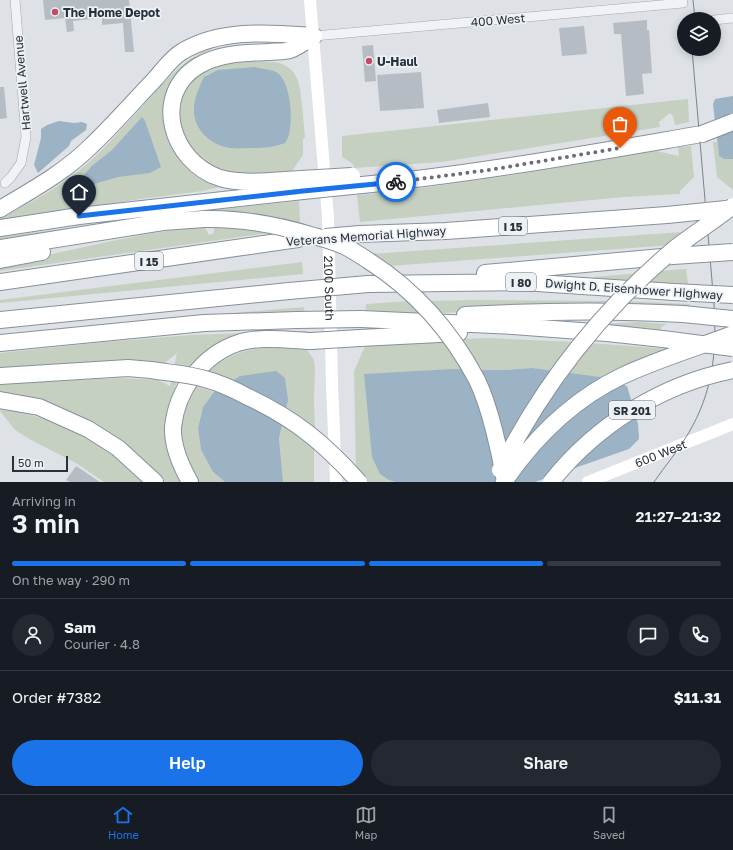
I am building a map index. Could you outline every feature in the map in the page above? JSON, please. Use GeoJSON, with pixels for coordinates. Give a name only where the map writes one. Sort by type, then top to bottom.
{"type":"FeatureCollection","features":[{"type":"Feature","properties":{"kind":"highway"},"geometry":{"type":"LineString","coordinates":[[0,209],[48,182],[91,146],[182,51],[222,36],[265,33],[314,36]]}},
{"type":"Feature","properties":{"kind":"highway"},"geometry":{"type":"LineString","coordinates":[[302,185],[239,181],[220,178],[208,172],[192,161],[180,147],[173,129],[172,110],[176,94],[182,81],[192,70],[207,61],[229,54],[289,50],[314,36]]}},
{"type":"Feature","properties":{"kind":"highway"},"geometry":{"type":"LineString","coordinates":[[702,134],[733,122]]}},
{"type":"Feature","properties":{"kind":"highway"},"geometry":{"type":"LineString","coordinates":[[0,228],[302,185],[352,181],[370,175],[434,178],[530,164],[702,134],[733,126]]}},
{"type":"Feature","properties":{"kind":"highway"},"geometry":{"type":"LineString","coordinates":[[702,134],[733,132]]}},
{"type":"Feature","properties":{"kind":"highway"},"geometry":{"type":"LineString","coordinates":[[494,482],[533,411],[555,379],[598,324],[633,287],[674,250],[707,224],[733,207]]}},
{"type":"Feature","properties":{"kind":"highway","name":"Veterans Memorial Highway"},"geometry":{"type":"LineString","coordinates":[[0,282],[298,239],[360,234],[446,231],[667,216],[733,207]]}},
{"type":"Feature","properties":{"kind":"highway"},"geometry":{"type":"LineString","coordinates":[[0,248],[163,222],[229,219],[288,228],[335,242],[346,247],[378,267],[408,290],[426,306],[447,331],[477,382],[493,429],[504,482]]}},
{"type":"Feature","properties":{"kind":"highway"},"geometry":{"type":"LineString","coordinates":[[0,260],[197,220]]}},
{"type":"Feature","properties":{"kind":"highway"},"geometry":{"type":"LineString","coordinates":[[0,320],[289,291],[673,256],[733,252]]}},
{"type":"Feature","properties":{"kind":"highway","name":"Dwight D. Eisenhower Highway"},"geometry":{"type":"LineString","coordinates":[[368,284],[522,282],[733,295]]}},
{"type":"Feature","properties":{"kind":"highway"},"geometry":{"type":"LineString","coordinates":[[0,343],[204,323],[383,319],[499,313],[631,311],[733,319]]}},
{"type":"Feature","properties":{"kind":"highway"},"geometry":{"type":"LineString","coordinates":[[383,319],[574,330],[733,348]]}},
{"type":"Feature","properties":{"kind":"highway"},"geometry":{"type":"LineString","coordinates":[[190,482],[183,470],[176,449],[173,428],[178,405],[186,387],[196,371],[226,348],[240,342],[259,340],[311,341],[470,333],[519,333],[574,330]]}},
{"type":"Feature","properties":{"kind":"highway"},"geometry":{"type":"LineString","coordinates":[[504,482],[520,459],[541,436],[583,400],[607,384],[635,370],[733,334]]}},
{"type":"Feature","properties":{"kind":"highway"},"geometry":{"type":"LineString","coordinates":[[0,376],[128,368],[151,370],[206,379],[237,391],[272,408],[307,432],[340,461],[359,482]]}},
{"type":"Feature","properties":{"kind":"highway","name":"SR 201"},"geometry":{"type":"LineString","coordinates":[[552,482],[568,462],[588,443],[637,407],[673,389],[710,376],[733,370]]}},
{"type":"Feature","properties":{"kind":"highway"},"geometry":{"type":"LineString","coordinates":[[0,400],[39,407],[88,429],[118,448],[155,482]]}},
{"type":"Feature","properties":{"kind":"main road","name":"2100 South"},"geometry":{"type":"LineString","coordinates":[[310,0],[328,217],[336,482]]}},
{"type":"Feature","properties":{"kind":"main road","name":"600 West"},"geometry":{"type":"LineString","coordinates":[[588,482],[733,424]]}},
{"type":"Feature","properties":{"kind":"street","name":"Hartwell Avenue"},"geometry":{"type":"LineString","coordinates":[[5,183],[21,163],[26,137],[14,0]]}},
{"type":"Feature","properties":{"kind":"street","name":"400 West"},"geometry":{"type":"LineString","coordinates":[[314,36],[682,2]]}},
{"type":"Feature","properties":{"kind":"street"},"geometry":{"type":"LineString","coordinates":[[721,19],[733,18]]}},
{"type":"Feature","properties":{"kind":"green space"},"geometry":{"type":"Polygon","coordinates":[[[211,48],[212,49],[197,56],[184,68],[164,112],[164,121],[170,144],[181,161],[199,176],[219,185],[219,187],[203,191],[140,199],[0,221],[0,218],[54,189],[78,171],[101,151],[178,68],[193,57],[211,48]]]}},
{"type":"Feature","properties":{"kind":"green space"},"geometry":{"type":"Polygon","coordinates":[[[259,61],[283,64],[289,68],[294,73],[299,84],[305,137],[303,139],[303,155],[292,171],[254,174],[234,173],[216,168],[202,160],[184,135],[181,121],[181,107],[185,93],[193,80],[206,70],[222,64],[259,61]]]}},
{"type":"Feature","properties":{"kind":"green space"},"geometry":{"type":"Polygon","coordinates":[[[688,99],[689,122],[675,125],[673,116],[670,113],[659,122],[660,127],[442,162],[354,168],[353,164],[342,157],[342,136],[688,99]]]}},
{"type":"Feature","properties":{"kind":"green space"},"geometry":{"type":"Polygon","coordinates":[[[713,142],[717,142],[719,156],[724,159],[733,159],[733,190],[717,177],[713,142]]]}},
{"type":"Feature","properties":{"kind":"green space"},"geometry":{"type":"Polygon","coordinates":[[[691,146],[694,177],[680,191],[680,194],[624,197],[360,222],[357,195],[401,191],[520,174],[656,151],[679,156],[678,147],[691,146]]]}},
{"type":"Feature","properties":{"kind":"green space"},"geometry":{"type":"Polygon","coordinates":[[[299,201],[300,223],[246,213],[191,212],[299,201]]]}},
{"type":"Feature","properties":{"kind":"green space"},"geometry":{"type":"Polygon","coordinates":[[[169,215],[0,243],[0,237],[169,215]]]}},
{"type":"Feature","properties":{"kind":"green space"},"geometry":{"type":"Polygon","coordinates":[[[204,226],[209,235],[213,234],[215,226],[275,232],[0,271],[0,265],[153,233],[204,226]]]}},
{"type":"Feature","properties":{"kind":"green space"},"geometry":{"type":"Polygon","coordinates":[[[683,232],[683,235],[672,245],[389,266],[371,254],[683,232]]]}},
{"type":"Feature","properties":{"kind":"green space"},"geometry":{"type":"Polygon","coordinates":[[[302,262],[303,274],[0,303],[0,300],[302,262]]]}},
{"type":"Feature","properties":{"kind":"green space"},"geometry":{"type":"Polygon","coordinates":[[[686,269],[688,284],[645,282],[657,271],[686,269]]]}},
{"type":"Feature","properties":{"kind":"green space"},"geometry":{"type":"Polygon","coordinates":[[[641,273],[631,282],[593,278],[593,277],[641,273]]]}},
{"type":"Feature","properties":{"kind":"green space"},"geometry":{"type":"Polygon","coordinates":[[[410,301],[422,314],[365,316],[366,304],[410,301]]]}},
{"type":"Feature","properties":{"kind":"green space"},"geometry":{"type":"Polygon","coordinates":[[[430,301],[612,301],[602,311],[494,311],[440,313],[430,301]]]}},
{"type":"Feature","properties":{"kind":"green space"},"geometry":{"type":"Polygon","coordinates":[[[626,301],[689,304],[690,313],[616,311],[626,301]]]}},
{"type":"Feature","properties":{"kind":"green space"},"geometry":{"type":"Polygon","coordinates":[[[304,307],[305,317],[164,319],[304,307]]]}},
{"type":"Feature","properties":{"kind":"green space"},"geometry":{"type":"Polygon","coordinates":[[[639,322],[667,324],[661,327],[660,332],[604,326],[605,324],[639,322]]]}},
{"type":"Feature","properties":{"kind":"green space"},"geometry":{"type":"Polygon","coordinates":[[[306,331],[306,336],[268,337],[184,373],[173,371],[177,353],[157,369],[0,375],[0,353],[191,335],[306,331]]]}},
{"type":"Feature","properties":{"kind":"green space"},"geometry":{"type":"Polygon","coordinates":[[[488,338],[576,342],[554,371],[532,368],[503,370],[480,369],[461,339],[488,338]]]}},
{"type":"Feature","properties":{"kind":"green space"},"geometry":{"type":"Polygon","coordinates":[[[444,340],[463,369],[389,480],[395,482],[365,482],[356,471],[354,371],[366,344],[444,340]]]}},
{"type":"Feature","properties":{"kind":"green space"},"geometry":{"type":"Polygon","coordinates":[[[589,343],[670,349],[603,378],[565,373],[589,343]]]}},
{"type":"Feature","properties":{"kind":"green space"},"geometry":{"type":"Polygon","coordinates":[[[305,347],[314,360],[315,433],[206,373],[218,364],[241,352],[264,348],[305,347]]]}},
{"type":"Feature","properties":{"kind":"green space"},"geometry":{"type":"Polygon","coordinates":[[[120,378],[158,380],[170,386],[171,382],[177,382],[166,415],[165,435],[170,452],[183,482],[165,482],[139,461],[0,398],[0,384],[120,378]]]}},
{"type":"Feature","properties":{"kind":"green space"},"geometry":{"type":"Polygon","coordinates":[[[194,386],[214,392],[203,407],[198,428],[201,450],[213,472],[225,482],[197,482],[187,462],[181,437],[181,421],[194,386]]]}},
{"type":"Feature","properties":{"kind":"green space"},"geometry":{"type":"Polygon","coordinates":[[[0,408],[48,420],[79,433],[121,459],[147,482],[104,482],[76,463],[15,430],[0,411],[0,408]]]}},
{"type":"Feature","properties":{"kind":"green space"},"geometry":{"type":"Polygon","coordinates":[[[283,423],[314,445],[314,482],[283,482],[279,438],[283,423]]]}},
{"type":"Feature","properties":{"kind":"water"},"geometry":{"type":"Polygon","coordinates":[[[255,67],[276,72],[285,83],[291,110],[290,127],[287,140],[285,143],[263,148],[224,147],[212,141],[201,132],[195,119],[194,112],[194,103],[197,94],[204,77],[218,70],[255,67]]]}},
{"type":"Feature","properties":{"kind":"water"},"geometry":{"type":"Polygon","coordinates":[[[733,96],[733,159],[724,159],[719,156],[713,104],[715,99],[733,96]]]}},
{"type":"Feature","properties":{"kind":"water"},"geometry":{"type":"Polygon","coordinates":[[[142,117],[145,121],[161,167],[150,173],[118,177],[94,184],[75,193],[74,185],[93,165],[112,150],[142,117]]]}},
{"type":"Feature","properties":{"kind":"water"},"geometry":{"type":"Polygon","coordinates":[[[59,121],[74,123],[82,122],[87,124],[86,130],[71,141],[69,146],[38,173],[34,165],[41,138],[41,129],[47,125],[59,121]]]}},
{"type":"Feature","properties":{"kind":"water"},"geometry":{"type":"Polygon","coordinates":[[[532,368],[600,377],[627,386],[638,424],[639,439],[629,449],[535,482],[395,482],[380,474],[372,457],[364,374],[452,369],[503,370],[532,368]]]}},
{"type":"Feature","properties":{"kind":"water"},"geometry":{"type":"Polygon","coordinates":[[[276,371],[285,378],[288,400],[279,438],[283,482],[225,482],[213,472],[201,450],[198,428],[203,407],[214,392],[240,376],[276,371]]]}},
{"type":"Feature","properties":{"kind":"building"},"geometry":{"type":"Polygon","coordinates":[[[43,0],[129,0],[134,52],[125,52],[123,23],[102,25],[102,18],[73,21],[74,31],[67,32],[65,18],[45,20],[43,0]]]}},
{"type":"Feature","properties":{"kind":"building"},"geometry":{"type":"Polygon","coordinates":[[[647,20],[652,73],[642,74],[644,94],[626,96],[621,34],[614,34],[613,23],[647,20]]]}},
{"type":"Feature","properties":{"kind":"building"},"geometry":{"type":"Polygon","coordinates":[[[584,26],[587,54],[562,56],[559,28],[584,26]]]}},
{"type":"Feature","properties":{"kind":"building","name":"U-Haul"},"geometry":{"type":"Polygon","coordinates":[[[373,45],[376,81],[365,82],[362,46],[373,45]]]}},
{"type":"Feature","properties":{"kind":"building"},"geometry":{"type":"Polygon","coordinates":[[[421,72],[424,108],[380,111],[377,75],[421,72]]]}},
{"type":"Feature","properties":{"kind":"building"},"geometry":{"type":"Polygon","coordinates":[[[0,87],[4,87],[7,118],[0,119],[0,87]]]}},
{"type":"Feature","properties":{"kind":"building"},"geometry":{"type":"Polygon","coordinates":[[[488,103],[490,117],[439,123],[437,110],[488,103]]]}},
{"type":"Feature","properties":{"kind":"building"},"geometry":{"type":"Polygon","coordinates":[[[76,466],[100,482],[70,482],[66,480],[76,466]]]}},
{"type":"Feature","properties":{"kind":"tram line"},"geometry":{"type":"LineString","coordinates":[[693,0],[694,12]]}},
{"type":"Feature","properties":{"kind":"tram line"},"geometry":{"type":"LineString","coordinates":[[654,482],[688,434],[696,418],[708,387],[714,355],[714,304],[693,56]]}},
{"type":"Feature","properties":{"kind":"way so far"},"geometry":{"type":"LineString","coordinates":[[396,182],[489,170],[620,148]]}},
{"type":"Feature","properties":{"kind":"place","name":"The Home Depot"},"geometry":{"type":"Point","coordinates":[55,12]}},
{"type":"Feature","properties":{"kind":"place","name":"U-Haul"},"geometry":{"type":"Point","coordinates":[369,61]}},
{"type":"Feature","properties":{"kind":"route"},"geometry":{"type":"LineString","coordinates":[[79,216],[396,182]]}}]}
